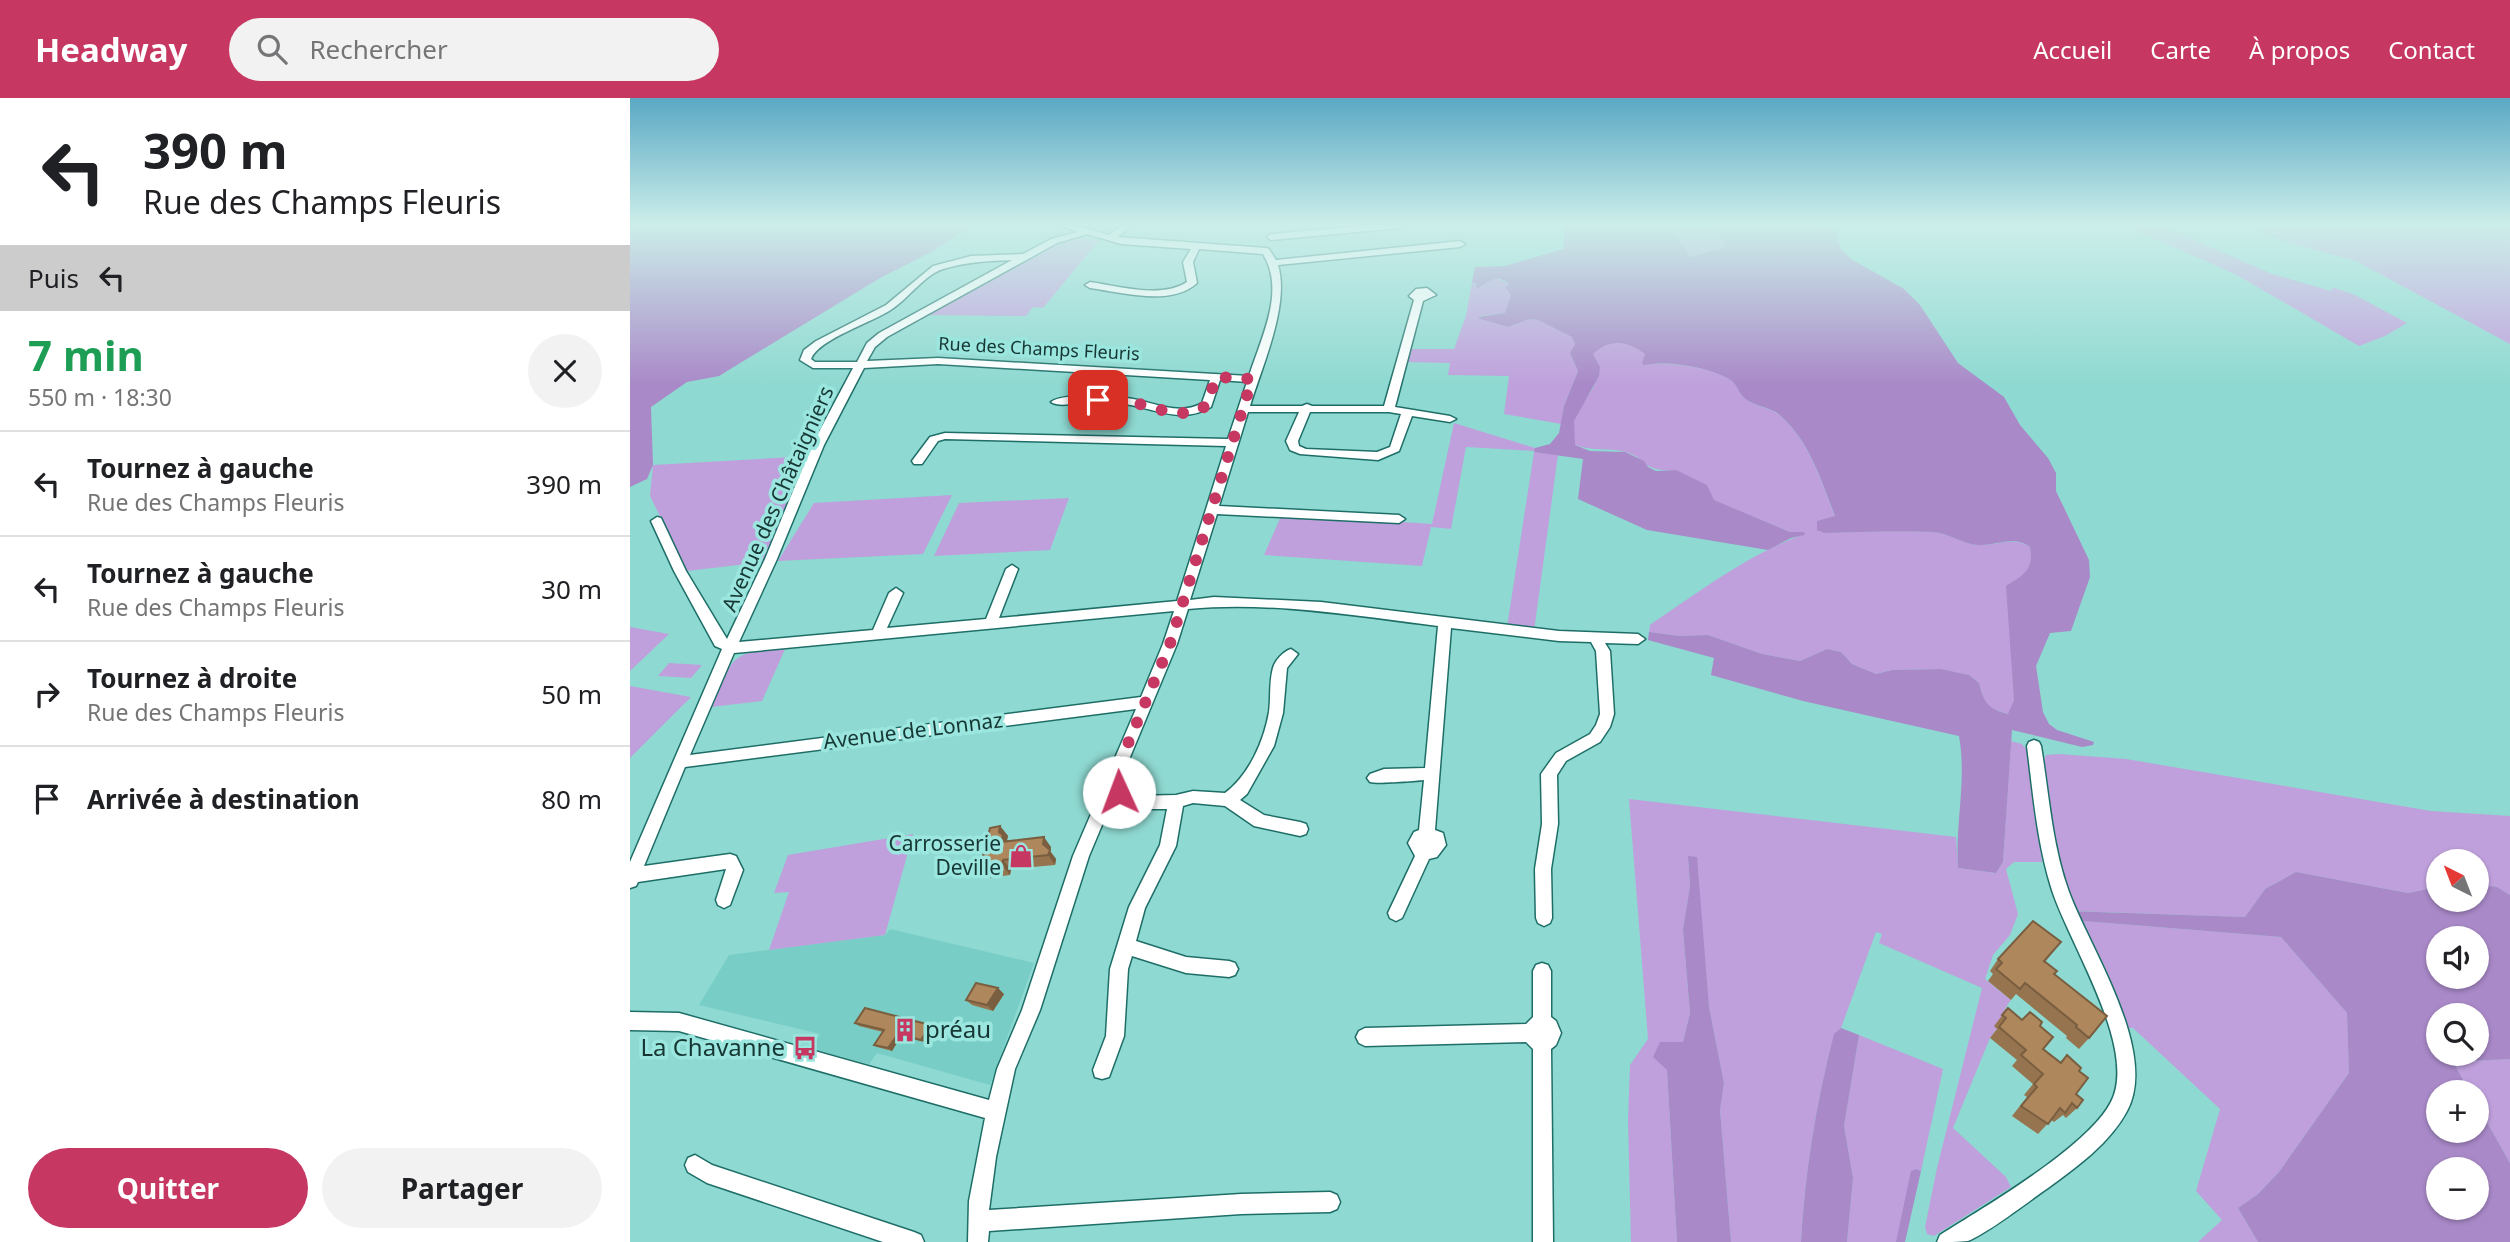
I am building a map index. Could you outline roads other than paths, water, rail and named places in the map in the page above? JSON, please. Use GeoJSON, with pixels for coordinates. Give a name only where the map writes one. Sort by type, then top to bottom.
{"type":"FeatureCollection","features":[{"type":"Feature","properties":{"kind":"street","name":"Avenue des Châtaigniers"},"geometry":{"type":"LineString","coordinates":[[860,365],[817,365],[807,362],[805,358],[825,340],[894,304],[924,278]]}},
{"type":"Feature","properties":{"kind":"street","name":"Avenue des Châtaigniers"},"geometry":{"type":"LineString","coordinates":[[631,878],[824,432],[871,345],[987,278]]}},
{"type":"Feature","properties":{"kind":"street"},"geometry":{"type":"LineString","coordinates":[[1090,285],[1163,293],[1184,290],[1191,278]]}},
{"type":"Feature","properties":{"kind":"street"},"geometry":{"type":"LineString","coordinates":[[1275,278],[1276,302],[1184,604],[1075,874],[1031,1010],[1012,1050],[995,1111],[982,1181],[978,1231],[1241,1204],[1330,1202]]}},
{"type":"Feature","properties":{"kind":"street"},"geometry":{"type":"LineString","coordinates":[[1389,409],[1419,299]]}},
{"type":"Feature","properties":{"kind":"street","name":"Rue des Champs Fleuris"},"geometry":{"type":"LineString","coordinates":[[860,365],[938,361],[1252,379]]}},
{"type":"Feature","properties":{"kind":"street"},"geometry":{"type":"LineString","coordinates":[[1056,402],[1125,401],[1153,409],[1192,412],[1207,405],[1216,377]]}},
{"type":"Feature","properties":{"kind":"street"},"geometry":{"type":"LineString","coordinates":[[1307,407],[1292,441],[1294,448],[1304,452],[1378,456],[1395,449],[1408,411]]}},
{"type":"Feature","properties":{"kind":"street"},"geometry":{"type":"LineString","coordinates":[[1243,408],[1389,409],[1450,419]]}},
{"type":"Feature","properties":{"kind":"street"},"geometry":{"type":"LineString","coordinates":[[918,461],[934,439],[945,436],[1234,443]]}},
{"type":"Feature","properties":{"kind":"street"},"geometry":{"type":"LineString","coordinates":[[1213,510],[1399,519]]}},
{"type":"Feature","properties":{"kind":"street"},"geometry":{"type":"LineString","coordinates":[[657,521],[720,642],[731,648],[1214,602],[1321,607],[1537,634],[1638,639]]}},
{"type":"Feature","properties":{"kind":"street"},"geometry":{"type":"LineString","coordinates":[[991,622],[1012,569]]}},
{"type":"Feature","properties":{"kind":"street"},"geometry":{"type":"LineString","coordinates":[[878,634],[896,593]]}},
{"type":"Feature","properties":{"kind":"street"},"geometry":{"type":"LineString","coordinates":[[1396,913],[1423,853],[1431,852],[1438,845],[1437,838],[1427,834],[1445,621]]}},
{"type":"Feature","properties":{"kind":"street"},"geometry":{"type":"LineString","coordinates":[[1544,918],[1544,858],[1549,835],[1549,774],[1561,757],[1595,738],[1603,727],[1607,714],[1603,651],[1595,637]]}},
{"type":"Feature","properties":{"kind":"street"},"geometry":{"type":"LineString","coordinates":[[1228,800],[1242,789],[1267,746],[1276,713],[1280,667],[1291,654]]}},
{"type":"Feature","properties":{"kind":"street","name":"Avenue de Lonnaz"},"geometry":{"type":"LineString","coordinates":[[680,762],[1146,702]]}},
{"type":"Feature","properties":{"kind":"street"},"geometry":{"type":"LineString","coordinates":[[1947,1242],[2017,1197],[2096,1136],[2118,1111],[2125,1089],[2124,1056],[2118,1028],[2059,887],[2034,746]]}},
{"type":"Feature","properties":{"kind":"street"},"geometry":{"type":"LineString","coordinates":[[1375,778],[1384,775],[1432,774]]}},
{"type":"Feature","properties":{"kind":"street"},"geometry":{"type":"LineString","coordinates":[[1108,791],[1125,793],[1126,803]]}},
{"type":"Feature","properties":{"kind":"street"},"geometry":{"type":"LineString","coordinates":[[1100,811],[1115,811],[1126,803],[1176,802],[1193,797],[1228,800],[1260,821],[1300,829]]}},
{"type":"Feature","properties":{"kind":"street"},"geometry":{"type":"LineString","coordinates":[[1102,1070],[1115,1036],[1119,969],[1137,907],[1168,846],[1176,802]]}},
{"type":"Feature","properties":{"kind":"street"},"geometry":{"type":"LineString","coordinates":[[631,878],[730,861],[735,870],[724,900]]}},
{"type":"Feature","properties":{"kind":"street"},"geometry":{"type":"LineString","coordinates":[[1126,946],[1186,965],[1229,969]]}},
{"type":"Feature","properties":{"kind":"street"},"geometry":{"type":"LineString","coordinates":[[1542,971],[1539,1033],[1543,1242]]}},
{"type":"Feature","properties":{"kind":"street"},"geometry":{"type":"LineString","coordinates":[[630,1021],[679,1022],[995,1111]]}},
{"type":"Feature","properties":{"kind":"street"},"geometry":{"type":"LineString","coordinates":[[1365,1037],[1539,1033]]}},
{"type":"Feature","properties":{"kind":"street"},"geometry":{"type":"LineString","coordinates":[[695,1165],[707,1173],[914,1242]]}},
{"type":"Feature","properties":{"kind":"place","name":"Carrosserie Deville"},"geometry":{"type":"Point","coordinates":[1021,856]}},
{"type":"Feature","properties":{"kind":"place","name":"préau"},"geometry":{"type":"Point","coordinates":[905,1030]}},
{"type":"Feature","properties":{"kind":"place","name":"La Chavanne"},"geometry":{"type":"Point","coordinates":[805,1048]}}]}
